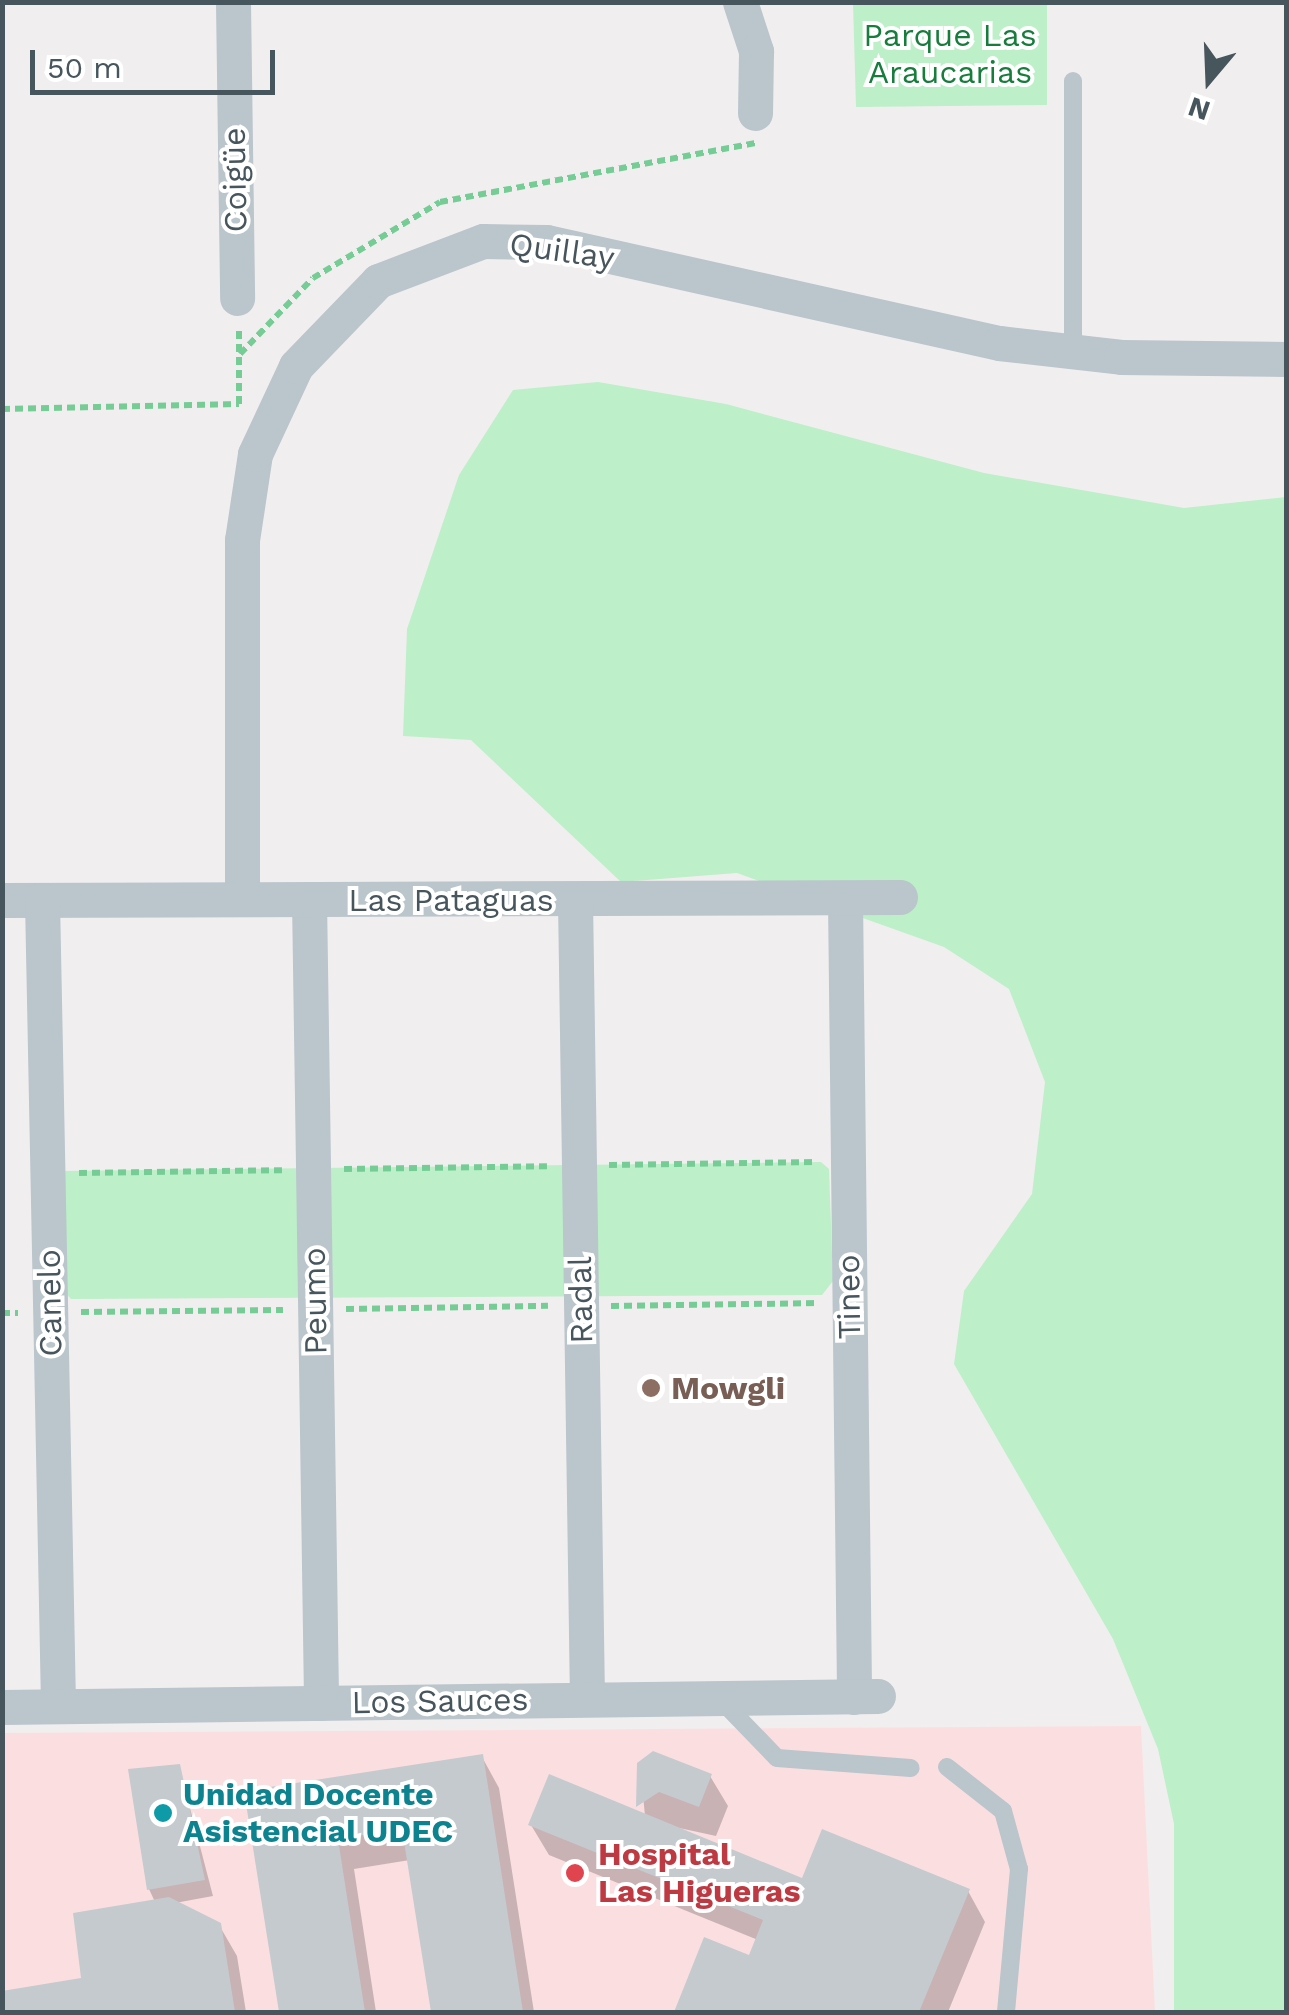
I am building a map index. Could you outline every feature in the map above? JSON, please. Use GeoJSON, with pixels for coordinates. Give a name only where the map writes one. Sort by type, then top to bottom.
{"type":"FeatureCollection","features":[{"type":"Feature","properties":{"kind":"street","name":"Coigüe"},"geometry":{"type":"LineString","coordinates":[[234,2],[236,298]]}},
{"type":"Feature","properties":{"kind":"street"},"geometry":{"type":"LineString","coordinates":[[740,2],[756,51],[755,113]]}},
{"type":"Feature","properties":{"kind":"street","name":"Quillay"},"geometry":{"type":"LineString","coordinates":[[242,899],[242,540],[255,454],[296,366],[378,281],[483,241],[547,242],[931,332],[1074,354],[1286,359]]}},
{"type":"Feature","properties":{"kind":"street","name":"Las Pataguas"},"geometry":{"type":"LineString","coordinates":[[2,900],[900,897]]}},
{"type":"Feature","properties":{"kind":"street","name":"Tineo"},"geometry":{"type":"LineString","coordinates":[[845,898],[850,1303],[866,1696]]}},
{"type":"Feature","properties":{"kind":"street","name":"Peumo"},"geometry":{"type":"LineString","coordinates":[[308,899],[321,1703]]}},
{"type":"Feature","properties":{"kind":"street","name":"Canelo"},"geometry":{"type":"LineString","coordinates":[[42,900],[58,1706]]}},
{"type":"Feature","properties":{"kind":"street","name":"Radal"},"geometry":{"type":"LineString","coordinates":[[575,900],[587,1699]]}},
{"type":"Feature","properties":{"kind":"street","name":"Los Sauces"},"geometry":{"type":"LineString","coordinates":[[2,1707],[866,1696]]}},
{"type":"Feature","properties":{"kind":"lane"},"geometry":{"type":"LineString","coordinates":[[1073,81],[1074,354]]}},
{"type":"Feature","properties":{"kind":"lane"},"geometry":{"type":"LineString","coordinates":[[719,1698],[777,1758],[911,1768]]}},
{"type":"Feature","properties":{"kind":"lane"},"geometry":{"type":"LineString","coordinates":[[947,1767],[1003,1812],[1019,1868],[1006,2012]]}},
{"type":"Feature","properties":{"kind":"path"},"geometry":{"type":"LineString","coordinates":[[2,410],[239,404],[240,354]]}},
{"type":"Feature","properties":{"kind":"path"},"geometry":{"type":"LineString","coordinates":[[48,1174],[848,1162]]}},
{"type":"Feature","properties":{"kind":"path"},"geometry":{"type":"LineString","coordinates":[[2,1313],[850,1303]]}},
{"type":"Feature","properties":{"kind":"shaded area","name":"Hospital Las Higueras"},"geometry":{"type":"Polygon","coordinates":[[[1141,1726],[1155,2012],[3,2012],[2,1733],[1141,1726]]]}},
{"type":"Feature","properties":{"kind":"green space","name":"Parque Las Araucarias"},"geometry":{"type":"Polygon","coordinates":[[[853,3],[1047,3],[1047,105],[856,107],[853,3]]]}},
{"type":"Feature","properties":{"kind":"green space"},"geometry":{"type":"Polygon","coordinates":[[[598,382],[726,404],[984,473],[1184,508],[1286,497],[1286,2012],[1174,2012],[1174,1824],[1158,1749],[1113,1639],[954,1364],[964,1291],[1032,1194],[1045,1082],[1009,989],[944,947],[737,873],[621,882],[471,740],[403,736],[407,629],[459,475],[513,390],[598,382]]]}},
{"type":"Feature","properties":{"kind":"green space"},"geometry":{"type":"Polygon","coordinates":[[[821,1162],[829,1169],[833,1281],[822,1295],[71,1299],[61,1288],[62,1171],[821,1162]]]}},
{"type":"Feature","properties":{"kind":"building"},"geometry":{"type":"Polygon","coordinates":[[[653,1751],[712,1774],[699,1807],[659,1792],[636,1807],[637,1763],[653,1751]]]}},
{"type":"Feature","properties":{"kind":"building"},"geometry":{"type":"Polygon","coordinates":[[[483,1754],[523,2012],[431,2012],[402,1829],[338,1839],[365,2012],[279,2012],[244,1791],[483,1754]]]}},
{"type":"Feature","properties":{"kind":"building","name":"Unidad Docente Asistencial UDEC"},"geometry":{"type":"Polygon","coordinates":[[[180,1764],[205,1880],[147,1890],[128,1769],[180,1764]]]}},
{"type":"Feature","properties":{"kind":"building"},"geometry":{"type":"Polygon","coordinates":[[[549,1774],[802,1878],[822,1829],[970,1889],[919,2012],[674,2012],[704,1937],[749,1955],[763,1920],[528,1825],[549,1774]]]}},
{"type":"Feature","properties":{"kind":"building"},"geometry":{"type":"Polygon","coordinates":[[[169,1897],[221,1923],[235,2012],[2,2012],[2,1991],[81,1978],[73,1913],[169,1897]]]}},
{"type":"Feature","properties":{"kind":"place","name":"Mowgli"},"geometry":{"type":"Point","coordinates":[651,1388]}},
{"type":"Feature","properties":{"kind":"place","name":"Unidad Docente Asistencial UDEC"},"geometry":{"type":"Point","coordinates":[163,1813]}},
{"type":"Feature","properties":{"kind":"place","name":"Hospital Las Higueras"},"geometry":{"type":"Point","coordinates":[575,1873]}}]}
